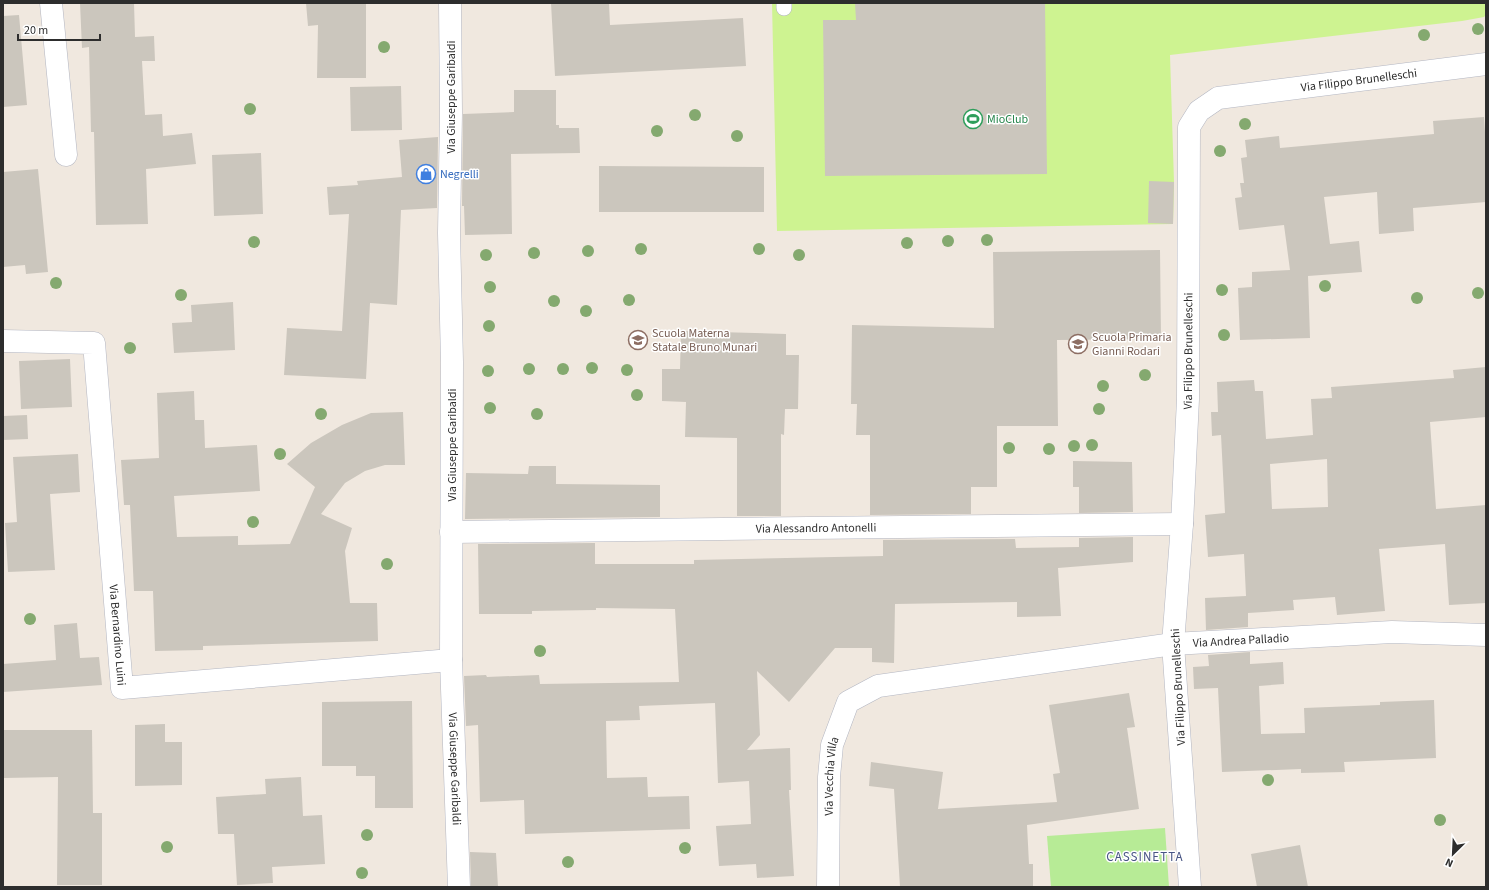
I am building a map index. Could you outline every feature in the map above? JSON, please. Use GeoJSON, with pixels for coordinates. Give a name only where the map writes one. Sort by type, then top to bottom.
{"type":"FeatureCollection","features":[{"type":"Feature","properties":{"kind":"street"},"geometry":{"type":"LineString","coordinates":[[51,3],[66,156]]}},
{"type":"Feature","properties":{"kind":"street","name":"Via Giuseppe Garibaldi"},"geometry":{"type":"LineString","coordinates":[[450,3],[451,113],[449,233],[452,362],[451,660],[459,887]]}},
{"type":"Feature","properties":{"kind":"street","name":"Via Filippo Brunelleschi"},"geometry":{"type":"LineString","coordinates":[[1190,887],[1173,644],[1182,524],[1188,398],[1189,127],[1199,111],[1218,98],[1486,64]]}},
{"type":"Feature","properties":{"kind":"street","name":"Via Bernardino Luini"},"geometry":{"type":"LineString","coordinates":[[3,340],[94,343],[122,688],[451,660]]}},
{"type":"Feature","properties":{"kind":"street","name":"Via Alessandro Antonelli"},"geometry":{"type":"LineString","coordinates":[[451,532],[1182,524]]}},
{"type":"Feature","properties":{"kind":"street","name":"Via Andrea Palladio"},"geometry":{"type":"LineString","coordinates":[[878,686],[1173,644],[1392,632],[1486,634]]}},
{"type":"Feature","properties":{"kind":"street","name":"Via Vecchia Villa"},"geometry":{"type":"LineString","coordinates":[[828,887],[829,777],[832,745],[848,702],[878,686]]}},
{"type":"Feature","properties":{"kind":"green space","name":"MioClub"},"geometry":{"type":"Polygon","coordinates":[[[772,3],[1486,3],[1486,15],[1484,17],[1462,21],[1170,55],[1174,182],[1173,224],[777,231],[772,3]]]}},
{"type":"Feature","properties":{"kind":"green space"},"geometry":{"type":"Polygon","coordinates":[[[1165,828],[1169,887],[1051,887],[1047,836],[1165,828]]]}},
{"type":"Feature","properties":{"kind":"building"},"geometry":{"type":"Polygon","coordinates":[[[80,3],[134,3],[135,37],[154,36],[155,61],[142,61],[145,115],[162,114],[163,136],[192,133],[196,164],[146,169],[148,224],[96,225],[94,132],[91,132],[89,47],[82,48],[80,3]]]}},
{"type":"Feature","properties":{"kind":"building"},"geometry":{"type":"Polygon","coordinates":[[[306,3],[366,3],[366,78],[317,78],[318,25],[308,26],[306,3]]]}},
{"type":"Feature","properties":{"kind":"building"},"geometry":{"type":"Polygon","coordinates":[[[551,3],[609,3],[610,25],[743,18],[746,66],[555,76],[551,3]]]}},
{"type":"Feature","properties":{"kind":"building"},"geometry":{"type":"Polygon","coordinates":[[[855,3],[1045,3],[1047,174],[825,176],[823,20],[856,20],[855,3]]]}},
{"type":"Feature","properties":{"kind":"building"},"geometry":{"type":"Polygon","coordinates":[[[19,15],[27,105],[3,107],[3,16],[19,15]]]}},
{"type":"Feature","properties":{"kind":"building"},"geometry":{"type":"Polygon","coordinates":[[[401,86],[402,130],[351,131],[350,87],[401,86]]]}},
{"type":"Feature","properties":{"kind":"building"},"geometry":{"type":"Polygon","coordinates":[[[514,90],[556,90],[556,125],[559,125],[559,128],[579,128],[580,153],[511,154],[512,234],[465,235],[464,206],[462,206],[463,114],[514,112],[514,90]]]}},
{"type":"Feature","properties":{"kind":"building"},"geometry":{"type":"Polygon","coordinates":[[[1484,117],[1486,147],[1486,202],[1413,208],[1414,231],[1379,234],[1377,192],[1324,197],[1330,244],[1359,241],[1362,272],[1308,276],[1310,338],[1240,340],[1238,288],[1252,287],[1252,272],[1290,270],[1284,225],[1239,230],[1235,198],[1242,197],[1240,183],[1244,183],[1241,158],[1247,157],[1245,140],[1279,136],[1280,148],[1434,134],[1433,121],[1484,117]]]}},
{"type":"Feature","properties":{"kind":"building"},"geometry":{"type":"Polygon","coordinates":[[[438,137],[437,208],[401,210],[397,305],[370,303],[366,379],[284,375],[287,328],[342,331],[349,214],[329,215],[327,187],[358,185],[357,181],[402,177],[399,140],[438,137]]]}},
{"type":"Feature","properties":{"kind":"building"},"geometry":{"type":"Polygon","coordinates":[[[261,153],[263,214],[214,216],[212,155],[261,153]]]}},
{"type":"Feature","properties":{"kind":"building"},"geometry":{"type":"Polygon","coordinates":[[[599,166],[764,167],[764,212],[599,212],[599,166]]]}},
{"type":"Feature","properties":{"kind":"building"},"geometry":{"type":"Polygon","coordinates":[[[38,169],[48,272],[26,274],[25,265],[3,267],[3,172],[38,169]]]}},
{"type":"Feature","properties":{"kind":"building"},"geometry":{"type":"Polygon","coordinates":[[[1149,181],[1174,182],[1173,224],[1148,223],[1149,181]]]}},
{"type":"Feature","properties":{"kind":"building"},"geometry":{"type":"Polygon","coordinates":[[[1160,250],[1161,339],[1057,340],[1058,426],[997,426],[997,487],[971,487],[971,514],[870,515],[870,435],[856,435],[857,404],[851,404],[852,325],[994,328],[993,252],[1160,250]]]}},
{"type":"Feature","properties":{"kind":"building"},"geometry":{"type":"Polygon","coordinates":[[[233,302],[235,350],[174,353],[172,323],[192,322],[191,305],[233,302]]]}},
{"type":"Feature","properties":{"kind":"building"},"geometry":{"type":"Polygon","coordinates":[[[681,331],[786,334],[786,355],[799,355],[798,409],[785,409],[784,435],[781,434],[781,516],[737,516],[737,438],[685,437],[686,402],[662,401],[662,369],[680,369],[681,331]]]}},
{"type":"Feature","properties":{"kind":"building"},"geometry":{"type":"Polygon","coordinates":[[[70,359],[72,407],[21,409],[19,361],[70,359]]]}},
{"type":"Feature","properties":{"kind":"building"},"geometry":{"type":"Polygon","coordinates":[[[1486,367],[1486,417],[1430,422],[1436,509],[1486,505],[1486,603],[1449,605],[1445,544],[1379,549],[1385,611],[1337,615],[1335,597],[1293,600],[1294,610],[1248,613],[1248,627],[1206,630],[1205,598],[1246,596],[1244,554],[1208,557],[1205,515],[1225,513],[1221,435],[1212,436],[1211,412],[1218,412],[1217,382],[1254,380],[1255,391],[1263,391],[1266,439],[1313,435],[1311,399],[1332,398],[1331,387],[1454,378],[1453,370],[1486,367]],[[1327,459],[1270,464],[1272,509],[1328,507],[1327,459]]]}},
{"type":"Feature","properties":{"kind":"building"},"geometry":{"type":"Polygon","coordinates":[[[194,391],[195,420],[204,420],[205,448],[257,445],[260,491],[174,496],[177,537],[238,536],[238,545],[290,544],[315,487],[287,464],[311,443],[342,425],[371,413],[403,412],[405,465],[385,465],[365,471],[345,483],[321,514],[352,528],[345,551],[350,603],[377,603],[378,641],[203,646],[203,650],[155,651],[153,591],[134,591],[130,505],[124,505],[121,460],[159,458],[157,393],[194,391]]]}},
{"type":"Feature","properties":{"kind":"building"},"geometry":{"type":"Polygon","coordinates":[[[27,415],[28,439],[3,440],[3,416],[27,415]]]}},
{"type":"Feature","properties":{"kind":"building"},"geometry":{"type":"Polygon","coordinates":[[[78,454],[80,492],[50,494],[55,570],[8,572],[5,523],[17,522],[13,457],[78,454]]]}},
{"type":"Feature","properties":{"kind":"building"},"geometry":{"type":"Polygon","coordinates":[[[1073,461],[1132,462],[1133,512],[1079,513],[1079,487],[1073,487],[1073,461]]]}},
{"type":"Feature","properties":{"kind":"building"},"geometry":{"type":"Polygon","coordinates":[[[529,466],[556,466],[556,484],[660,485],[660,517],[465,519],[466,473],[528,474],[529,466]]]}},
{"type":"Feature","properties":{"kind":"building"},"geometry":{"type":"Polygon","coordinates":[[[1133,537],[1133,562],[1058,568],[1061,616],[1017,617],[1017,602],[895,604],[894,663],[872,662],[872,648],[835,648],[789,702],[757,671],[760,735],[747,750],[790,748],[791,790],[789,790],[794,876],[757,878],[756,864],[719,866],[716,826],[751,824],[749,781],[718,783],[715,703],[639,706],[640,720],[606,721],[607,778],[647,777],[648,797],[689,796],[690,829],[525,834],[524,800],[480,802],[478,725],[466,726],[464,676],[486,675],[487,677],[539,675],[540,684],[679,682],[675,609],[596,608],[596,610],[532,611],[532,614],[479,614],[478,544],[595,543],[595,564],[694,564],[694,560],[883,556],[883,540],[1015,539],[1016,548],[1079,547],[1079,538],[1133,537]]]}},
{"type":"Feature","properties":{"kind":"building"},"geometry":{"type":"Polygon","coordinates":[[[77,623],[80,658],[99,657],[102,685],[3,692],[3,664],[56,660],[54,625],[77,623]]]}},
{"type":"Feature","properties":{"kind":"building"},"geometry":{"type":"Polygon","coordinates":[[[1250,652],[1250,664],[1283,662],[1284,684],[1259,686],[1261,734],[1305,733],[1304,708],[1380,705],[1380,702],[1434,700],[1436,758],[1344,762],[1345,772],[1301,773],[1301,769],[1222,772],[1218,688],[1194,689],[1193,667],[1209,666],[1208,655],[1250,652]]]}},
{"type":"Feature","properties":{"kind":"building"},"geometry":{"type":"Polygon","coordinates":[[[1129,693],[1135,727],[1127,728],[1139,809],[1027,825],[1029,864],[1033,864],[1033,887],[900,887],[894,789],[869,786],[871,762],[943,772],[938,809],[1057,802],[1053,774],[1060,773],[1049,705],[1129,693]]]}},
{"type":"Feature","properties":{"kind":"building"},"geometry":{"type":"Polygon","coordinates":[[[412,701],[413,808],[375,808],[375,776],[356,776],[356,766],[322,766],[322,702],[412,701]]]}},
{"type":"Feature","properties":{"kind":"building"},"geometry":{"type":"Polygon","coordinates":[[[165,724],[165,742],[182,742],[182,785],[135,786],[135,725],[165,724]]]}},
{"type":"Feature","properties":{"kind":"building"},"geometry":{"type":"Polygon","coordinates":[[[3,730],[92,730],[93,813],[102,813],[102,885],[57,885],[58,777],[4,778],[3,730]]]}},
{"type":"Feature","properties":{"kind":"building"},"geometry":{"type":"Polygon","coordinates":[[[301,777],[303,816],[322,815],[325,864],[272,867],[273,883],[237,885],[234,834],[218,834],[216,797],[266,794],[265,779],[301,777]]]}},
{"type":"Feature","properties":{"kind":"building"},"geometry":{"type":"Polygon","coordinates":[[[1300,845],[1308,887],[1257,887],[1251,854],[1300,845]]]}},
{"type":"Feature","properties":{"kind":"building"},"geometry":{"type":"Polygon","coordinates":[[[470,852],[496,853],[498,887],[471,887],[470,852]]]}},
{"type":"Feature","properties":{"kind":"place","name":"MioClub"},"geometry":{"type":"Point","coordinates":[973,119]}},
{"type":"Feature","properties":{"kind":"place","name":"Negrelli"},"geometry":{"type":"Point","coordinates":[426,174]}},
{"type":"Feature","properties":{"kind":"place","name":"Scuola Materna Statale Bruno Munari"},"geometry":{"type":"Point","coordinates":[638,340]}},
{"type":"Feature","properties":{"kind":"place","name":"Scuola Primaria Gianni Rodari"},"geometry":{"type":"Point","coordinates":[1078,344]}},
{"type":"Feature","properties":{"kind":"district","name":"CASSINETTA"},"geometry":{"type":"Point","coordinates":[1145,856]}}]}
